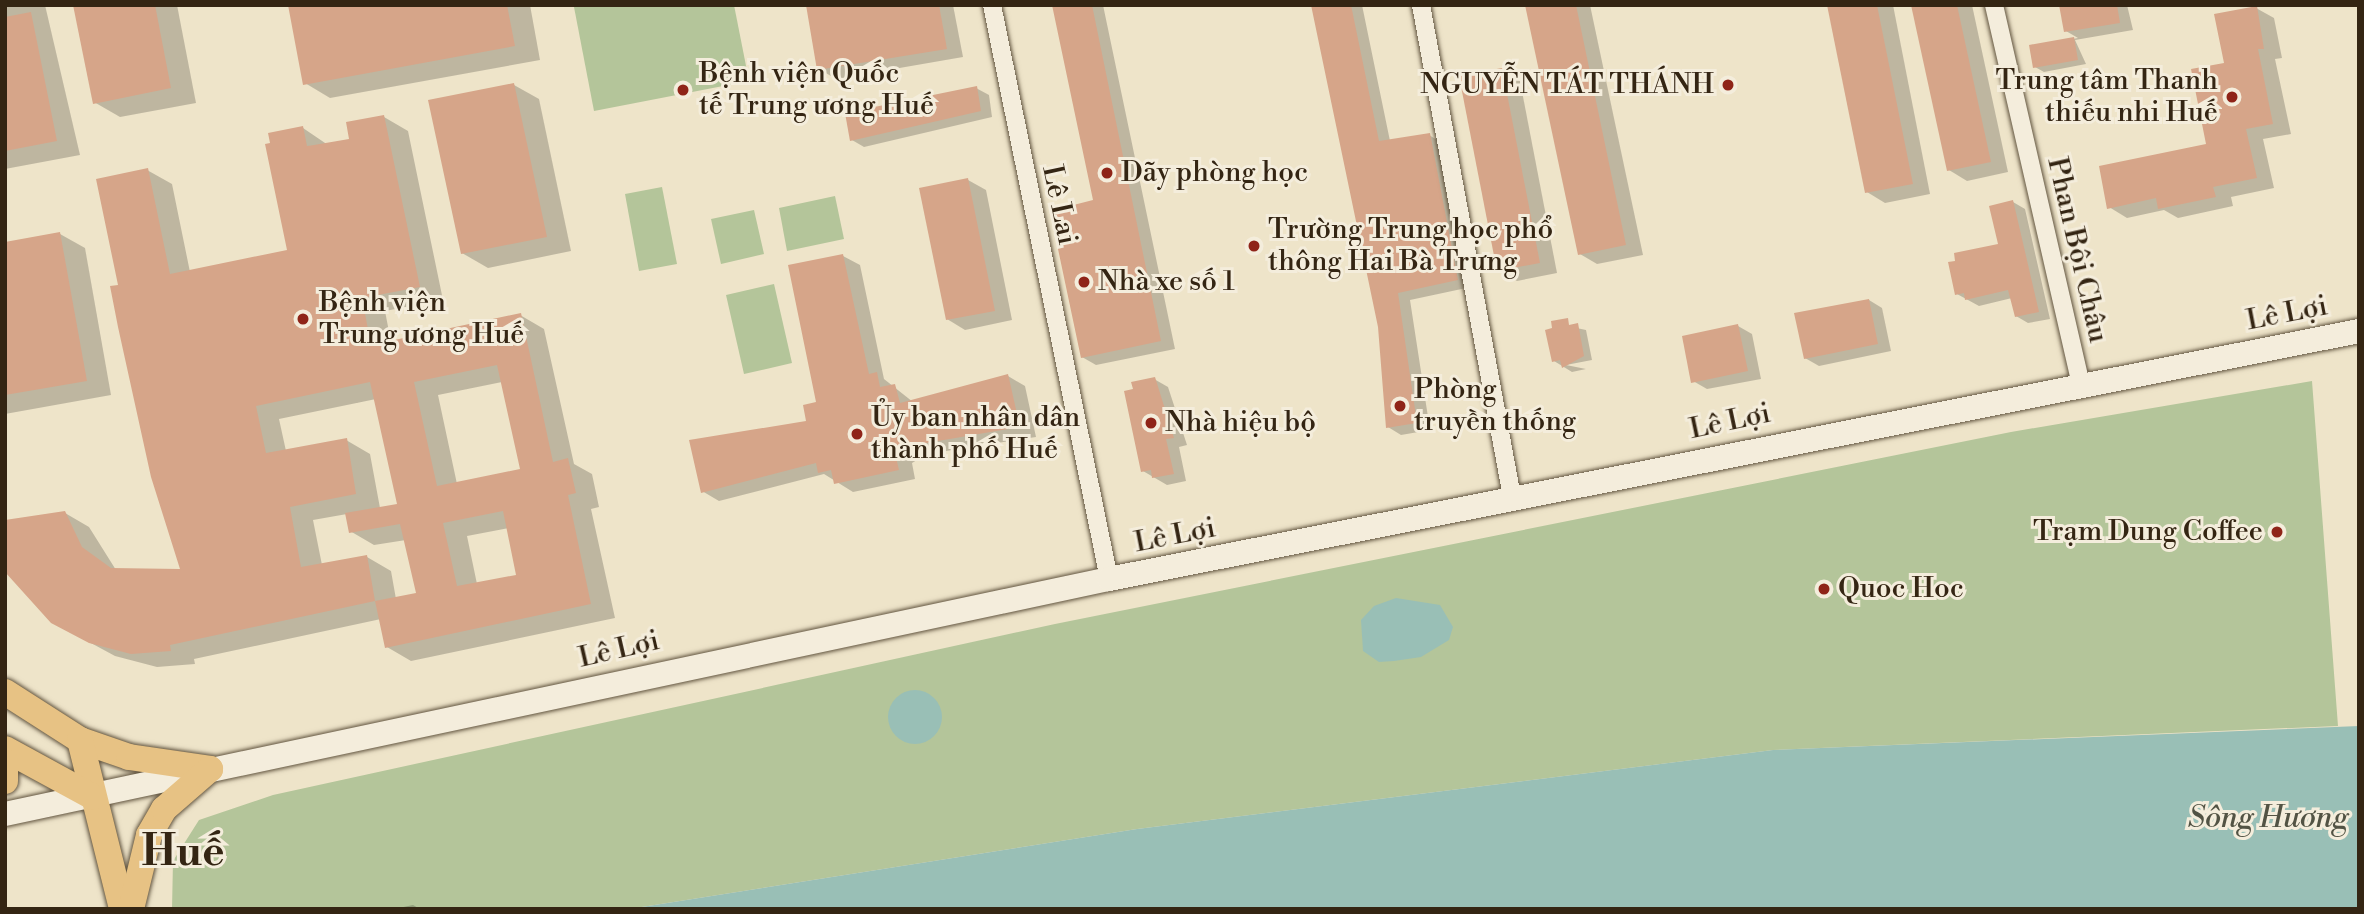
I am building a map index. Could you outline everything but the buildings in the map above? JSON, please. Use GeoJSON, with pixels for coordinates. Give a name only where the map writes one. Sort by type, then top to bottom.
{"type":"FeatureCollection","features":[{"type":"Feature","properties":{"kind":"main road","name":"Lê Lợi"},"geometry":{"type":"LineString","coordinates":[[5,814],[1109,579],[2081,384],[2359,331]]}},
{"type":"Feature","properties":{"kind":"main road"},"geometry":{"type":"LineString","coordinates":[[5,692],[80,740],[129,757],[210,769]]}},
{"type":"Feature","properties":{"kind":"main road"},"geometry":{"type":"LineString","coordinates":[[80,740],[122,909]]}},
{"type":"Feature","properties":{"kind":"main road"},"geometry":{"type":"LineString","coordinates":[[5,749],[93,797]]}},
{"type":"Feature","properties":{"kind":"main road"},"geometry":{"type":"LineString","coordinates":[[5,761],[5,781]]}},
{"type":"Feature","properties":{"kind":"main road"},"geometry":{"type":"LineString","coordinates":[[131,909],[149,835],[164,809],[210,769]]}},
{"type":"Feature","properties":{"kind":"street","name":"Lê Lai"},"geometry":{"type":"LineString","coordinates":[[992,5],[1109,579]]}},
{"type":"Feature","properties":{"kind":"street"},"geometry":{"type":"LineString","coordinates":[[1421,5],[1512,497]]}},
{"type":"Feature","properties":{"kind":"street","name":"Phan Bội Châu"},"geometry":{"type":"LineString","coordinates":[[1994,5],[2081,384]]}},
{"type":"Feature","properties":{"kind":"green space"},"geometry":{"type":"Polygon","coordinates":[[[734,5],[749,81],[594,111],[574,7],[734,5]]]}},
{"type":"Feature","properties":{"kind":"green space"},"geometry":{"type":"Polygon","coordinates":[[[662,187],[677,264],[639,271],[625,194],[662,187]]]}},
{"type":"Feature","properties":{"kind":"green space"},"geometry":{"type":"Polygon","coordinates":[[[835,196],[844,239],[787,251],[779,208],[835,196]]]}},
{"type":"Feature","properties":{"kind":"green space"},"geometry":{"type":"Polygon","coordinates":[[[754,210],[764,254],[721,264],[711,219],[754,210]]]}},
{"type":"Feature","properties":{"kind":"green space"},"geometry":{"type":"Polygon","coordinates":[[[774,284],[792,363],[744,374],[726,295],[774,284]]]}},
{"type":"Feature","properties":{"kind":"green space"},"geometry":{"type":"Polygon","coordinates":[[[2312,381],[2338,726],[1773,750],[1137,829],[629,909],[172,909],[173,861],[199,820],[273,795],[1055,624],[2011,432],[2312,381]]]}},
{"type":"Feature","properties":{"kind":"water"},"geometry":{"type":"Polygon","coordinates":[[[1396,598],[1440,605],[1453,627],[1449,640],[1421,657],[1394,661],[1379,662],[1363,651],[1361,620],[1374,606],[1396,598]]]}},
{"type":"Feature","properties":{"kind":"water"},"geometry":{"type":"Polygon","coordinates":[[[915,690],[934,698],[942,717],[934,736],[915,744],[896,736],[888,717],[896,698],[915,690]]]}},
{"type":"Feature","properties":{"kind":"water","name":"Sông Hương"},"geometry":{"type":"Polygon","coordinates":[[[2359,726],[2359,909],[629,909],[1137,829],[1773,750],[2359,726]]]}},
{"type":"Feature","properties":{"kind":"place","name":"NGUYỄN TÁT THÁNH"},"geometry":{"type":"Point","coordinates":[1728,85]}},
{"type":"Feature","properties":{"kind":"place","name":"Bệnh viện Quốc tế Trung ương Huế"},"geometry":{"type":"Point","coordinates":[683,90]}},
{"type":"Feature","properties":{"kind":"place","name":"Trung tâm Thanh thiếu nhi Huế"},"geometry":{"type":"Point","coordinates":[2232,97]}},
{"type":"Feature","properties":{"kind":"place","name":"Dãy phòng học"},"geometry":{"type":"Point","coordinates":[1107,173]}},
{"type":"Feature","properties":{"kind":"place","name":"Trường Trung học phổ thông Hai Bà Trưng"},"geometry":{"type":"Point","coordinates":[1254,246]}},
{"type":"Feature","properties":{"kind":"place","name":"Nhà xe số 1"},"geometry":{"type":"Point","coordinates":[1084,282]}},
{"type":"Feature","properties":{"kind":"place","name":"Bệnh viện Trung ương Huế"},"geometry":{"type":"Point","coordinates":[303,319]}},
{"type":"Feature","properties":{"kind":"place","name":"Phòng truyền thống"},"geometry":{"type":"Point","coordinates":[1400,406]}},
{"type":"Feature","properties":{"kind":"place","name":"Nhà hiệu bộ"},"geometry":{"type":"Point","coordinates":[1151,423]}},
{"type":"Feature","properties":{"kind":"place","name":"Ủy ban nhân dân thành phố Huế"},"geometry":{"type":"Point","coordinates":[857,434]}},
{"type":"Feature","properties":{"kind":"place","name":"Trạm Dung Coffee"},"geometry":{"type":"Point","coordinates":[2277,532]}},
{"type":"Feature","properties":{"kind":"place","name":"Quoc Hoc"},"geometry":{"type":"Point","coordinates":[1824,589]}},
{"type":"Feature","properties":{"kind":"district","name":"Huế"},"geometry":{"type":"Point","coordinates":[183,853]}}]}
